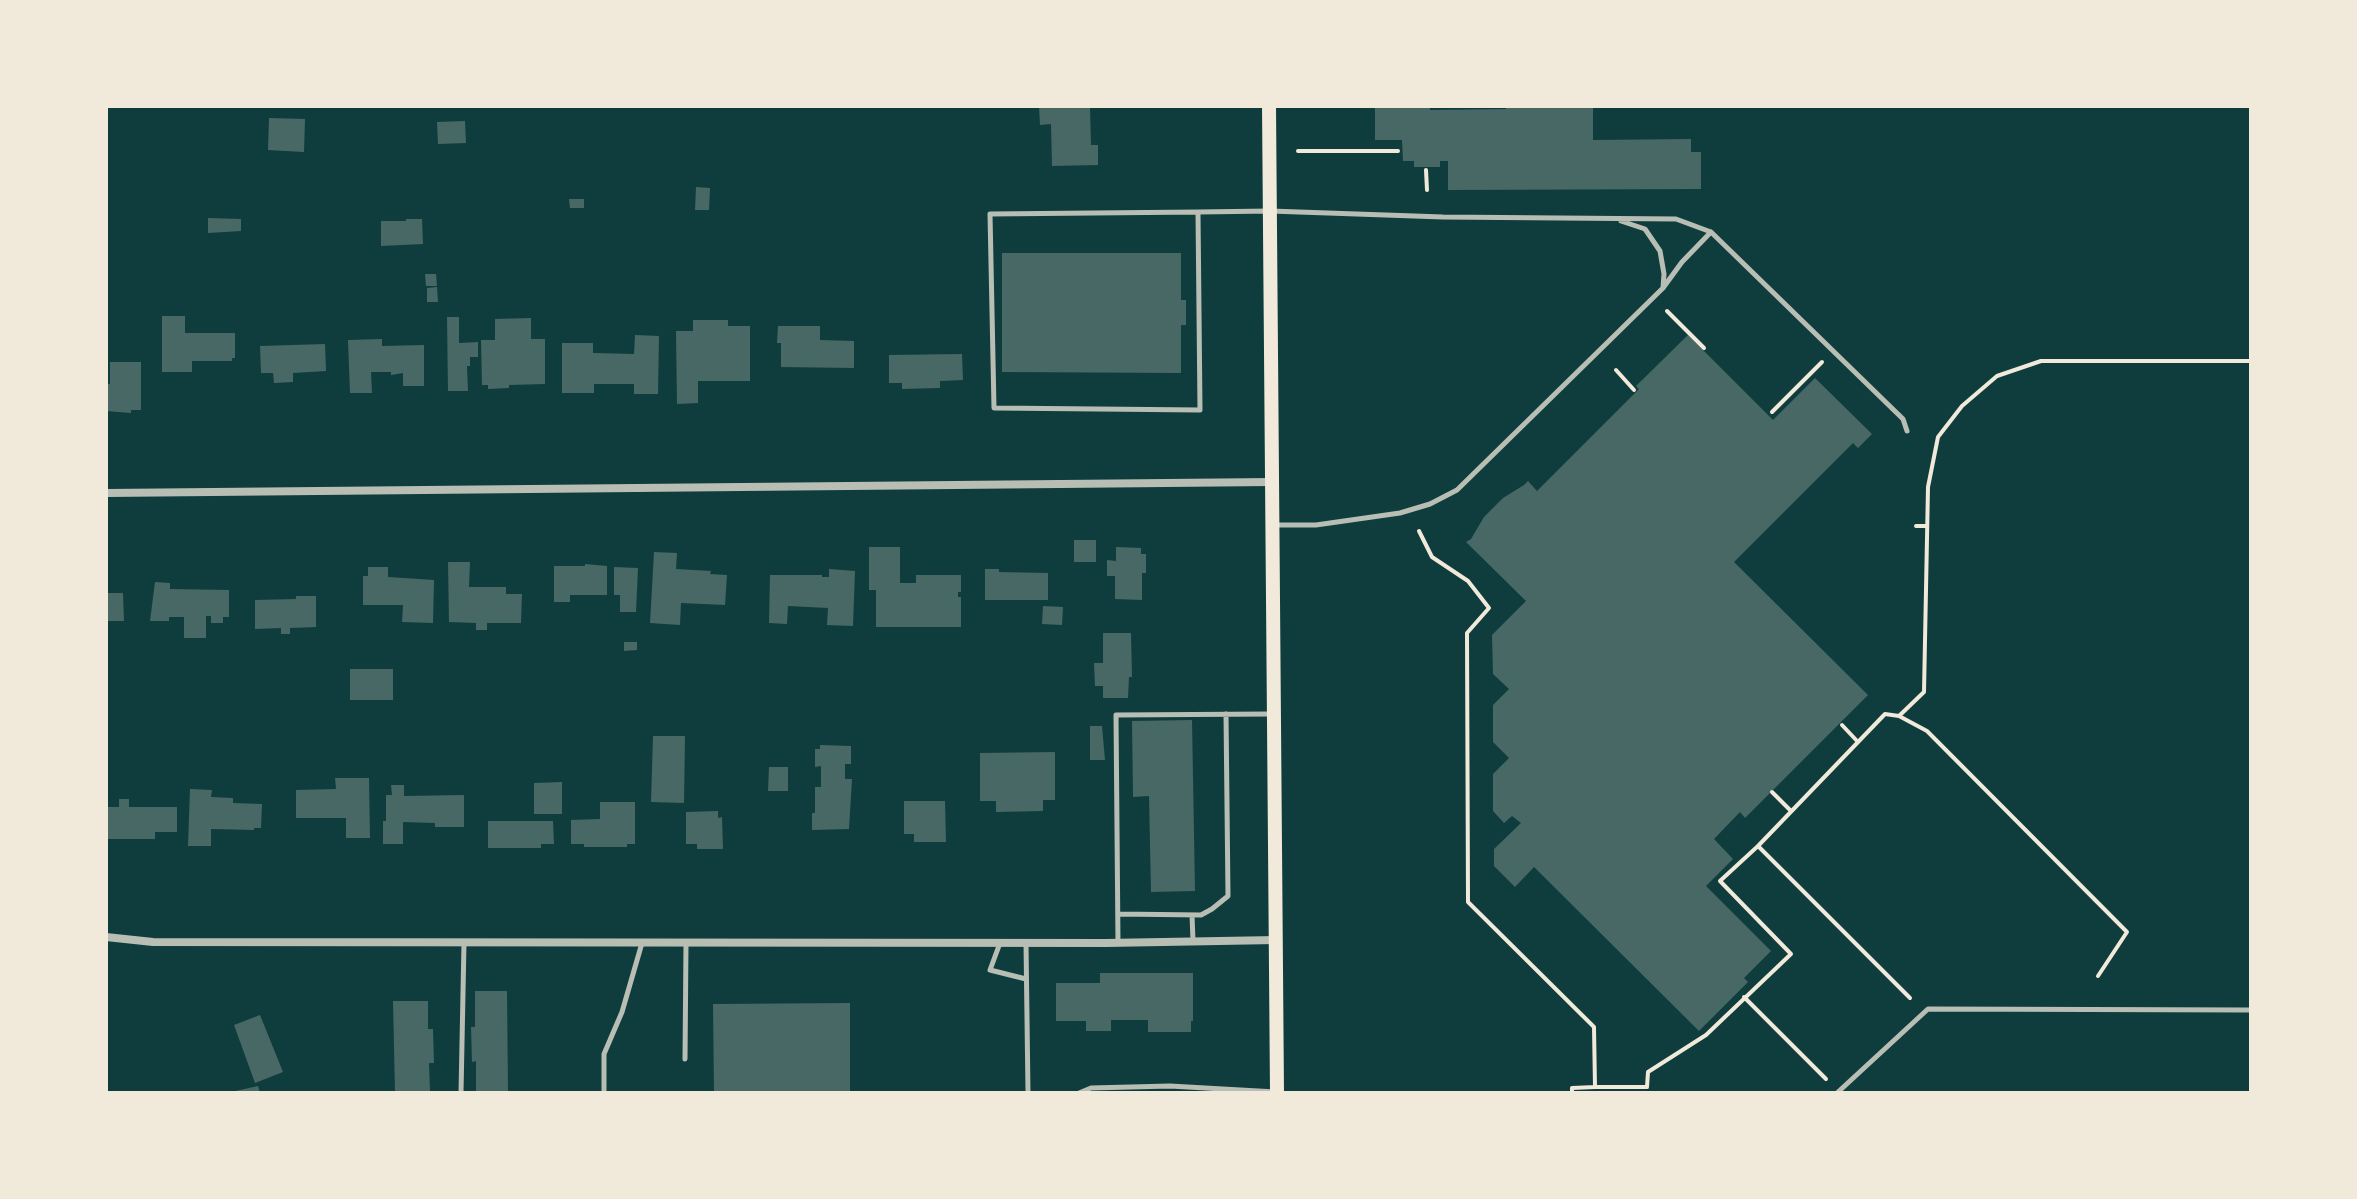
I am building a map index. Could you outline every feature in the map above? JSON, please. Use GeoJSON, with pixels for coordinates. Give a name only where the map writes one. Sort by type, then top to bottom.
{"type":"FeatureCollection","features":[{"type":"Feature","properties":{"kind":"main road"},"geometry":{"type":"LineString","coordinates":[[1269,106],[1277,1092]]}},
{"type":"Feature","properties":{"kind":"street"},"geometry":{"type":"LineString","coordinates":[[106,493],[1272,482]]}},
{"type":"Feature","properties":{"kind":"street"},"geometry":{"type":"LineString","coordinates":[[106,937],[153,942],[1118,943],[1276,940]]}},
{"type":"Feature","properties":{"kind":"lane"},"geometry":{"type":"LineString","coordinates":[[1198,212],[1200,410],[994,408],[990,214],[1270,211],[1443,217],[1676,219],[1711,232],[1903,419],[1907,431]]}},
{"type":"Feature","properties":{"kind":"lane"},"geometry":{"type":"LineString","coordinates":[[1616,219],[1645,229],[1660,251],[1663,288]]}},
{"type":"Feature","properties":{"kind":"lane"},"geometry":{"type":"LineString","coordinates":[[1272,525],[1316,525],[1400,513],[1430,504],[1457,490],[1663,288],[1682,262],[1711,232]]}},
{"type":"Feature","properties":{"kind":"lane"},"geometry":{"type":"LineString","coordinates":[[1118,914],[1201,915],[1228,896],[1226,714]]}},
{"type":"Feature","properties":{"kind":"lane"},"geometry":{"type":"LineString","coordinates":[[1118,943],[1116,715],[1274,714]]}},
{"type":"Feature","properties":{"kind":"lane"},"geometry":{"type":"LineString","coordinates":[[1192,915],[1193,941]]}},
{"type":"Feature","properties":{"kind":"lane"},"geometry":{"type":"LineString","coordinates":[[461,1093],[464,942]]}},
{"type":"Feature","properties":{"kind":"lane"},"geometry":{"type":"LineString","coordinates":[[604,1093],[604,1054],[622,1012],[643,942]]}},
{"type":"Feature","properties":{"kind":"lane"},"geometry":{"type":"LineString","coordinates":[[685,1059],[686,943]]}},
{"type":"Feature","properties":{"kind":"lane"},"geometry":{"type":"LineString","coordinates":[[1000,943],[990,970],[1026,979]]}},
{"type":"Feature","properties":{"kind":"lane"},"geometry":{"type":"LineString","coordinates":[[1026,943],[1028,1093]]}},
{"type":"Feature","properties":{"kind":"lane"},"geometry":{"type":"LineString","coordinates":[[1837,1093],[1928,1009],[2251,1010]]}},
{"type":"Feature","properties":{"kind":"lane"},"geometry":{"type":"LineString","coordinates":[[1079,1093],[1091,1088],[1277,1092]]}},
{"type":"Feature","properties":{"kind":"path"},"geometry":{"type":"LineString","coordinates":[[1298,151],[1398,151]]}},
{"type":"Feature","properties":{"kind":"path"},"geometry":{"type":"LineString","coordinates":[[1426,170],[1427,190]]}},
{"type":"Feature","properties":{"kind":"path"},"geometry":{"type":"LineString","coordinates":[[1667,311],[1704,348]]}},
{"type":"Feature","properties":{"kind":"path"},"geometry":{"type":"LineString","coordinates":[[1899,716],[1924,692],[1928,487],[1938,437],[1962,406],[1997,376],[2041,361],[2251,361]]}},
{"type":"Feature","properties":{"kind":"path"},"geometry":{"type":"LineString","coordinates":[[1772,412],[1822,362]]}},
{"type":"Feature","properties":{"kind":"path"},"geometry":{"type":"LineString","coordinates":[[1616,370],[1634,390]]}},
{"type":"Feature","properties":{"kind":"path"},"geometry":{"type":"LineString","coordinates":[[1916,526],[1927,526]]}},
{"type":"Feature","properties":{"kind":"path"},"geometry":{"type":"LineString","coordinates":[[1419,531],[1432,557],[1468,581],[1489,608],[1467,633],[1468,902],[1594,1027],[1595,1087]]}},
{"type":"Feature","properties":{"kind":"path"},"geometry":{"type":"LineString","coordinates":[[1572,1093],[1572,1088],[1647,1087],[1648,1072],[1706,1035],[1791,954],[1720,881],[1758,846],[1885,714],[1899,716],[1927,731],[2127,932],[2098,976]]}},
{"type":"Feature","properties":{"kind":"path"},"geometry":{"type":"LineString","coordinates":[[1842,725],[1858,742]]}},
{"type":"Feature","properties":{"kind":"path"},"geometry":{"type":"LineString","coordinates":[[1772,792],[1791,811]]}},
{"type":"Feature","properties":{"kind":"path"},"geometry":{"type":"LineString","coordinates":[[1758,846],[1910,998]]}},
{"type":"Feature","properties":{"kind":"path"},"geometry":{"type":"LineString","coordinates":[[1744,997],[1826,1079]]}},
{"type":"Feature","properties":{"kind":"building"},"geometry":{"type":"Polygon","coordinates":[[[1039,106],[1090,107],[1091,145],[1098,145],[1098,165],[1052,166],[1051,124],[1040,125],[1039,106]]]}},
{"type":"Feature","properties":{"kind":"building"},"geometry":{"type":"Polygon","coordinates":[[[1375,106],[1430,106],[1430,110],[1593,106],[1593,140],[1691,139],[1691,152],[1701,152],[1701,189],[1448,190],[1448,161],[1440,161],[1440,167],[1414,167],[1414,161],[1403,161],[1402,140],[1375,140],[1375,106]]]}},
{"type":"Feature","properties":{"kind":"building"},"geometry":{"type":"Polygon","coordinates":[[[269,118],[305,119],[304,152],[268,150],[269,118]]]}},
{"type":"Feature","properties":{"kind":"building"},"geometry":{"type":"Polygon","coordinates":[[[465,121],[466,143],[438,144],[437,122],[465,121]]]}},
{"type":"Feature","properties":{"kind":"building"},"geometry":{"type":"Polygon","coordinates":[[[696,187],[710,188],[709,210],[695,210],[696,187]]]}},
{"type":"Feature","properties":{"kind":"building"},"geometry":{"type":"Polygon","coordinates":[[[569,199],[584,199],[584,208],[570,208],[569,199]]]}},
{"type":"Feature","properties":{"kind":"building"},"geometry":{"type":"Polygon","coordinates":[[[208,218],[241,219],[241,231],[208,233],[208,218]]]}},
{"type":"Feature","properties":{"kind":"building"},"geometry":{"type":"Polygon","coordinates":[[[422,219],[423,244],[381,246],[381,221],[422,219]]]}},
{"type":"Feature","properties":{"kind":"building"},"geometry":{"type":"Polygon","coordinates":[[[1002,253],[1181,253],[1181,300],[1186,300],[1186,325],[1181,325],[1181,373],[1002,372],[1002,253]]]}},
{"type":"Feature","properties":{"kind":"building"},"geometry":{"type":"Polygon","coordinates":[[[425,274],[436,274],[437,286],[426,286],[425,274]]]}},
{"type":"Feature","properties":{"kind":"building"},"geometry":{"type":"Polygon","coordinates":[[[437,287],[438,302],[427,302],[427,288],[437,287]]]}},
{"type":"Feature","properties":{"kind":"building"},"geometry":{"type":"Polygon","coordinates":[[[162,316],[185,316],[185,333],[235,333],[235,358],[232,361],[192,361],[192,372],[162,372],[162,316]]]}},
{"type":"Feature","properties":{"kind":"building"},"geometry":{"type":"Polygon","coordinates":[[[447,317],[459,317],[459,343],[478,342],[478,357],[470,357],[470,366],[467,366],[468,391],[448,391],[447,317]]]}},
{"type":"Feature","properties":{"kind":"building"},"geometry":{"type":"Polygon","coordinates":[[[531,318],[531,339],[545,339],[545,384],[488,389],[488,385],[482,385],[481,340],[495,340],[495,319],[531,318]]]}},
{"type":"Feature","properties":{"kind":"building"},"geometry":{"type":"Polygon","coordinates":[[[693,320],[728,320],[728,326],[750,326],[750,381],[698,381],[698,403],[677,404],[676,331],[693,331],[693,320]]]}},
{"type":"Feature","properties":{"kind":"building"},"geometry":{"type":"Polygon","coordinates":[[[778,326],[820,326],[820,340],[854,341],[854,368],[781,367],[778,326]]]}},
{"type":"Feature","properties":{"kind":"building"},"geometry":{"type":"Polygon","coordinates":[[[635,335],[659,336],[658,394],[634,394],[634,384],[594,384],[594,393],[562,393],[562,343],[593,343],[593,353],[634,354],[635,335]]]}},
{"type":"Feature","properties":{"kind":"building"},"geometry":{"type":"Polygon","coordinates":[[[1688,335],[1773,420],[1815,378],[1872,434],[1858,448],[1853,443],[1734,562],[1868,695],[1745,818],[1740,812],[1714,839],[1733,859],[1706,886],[1771,951],[1744,978],[1748,982],[1699,1031],[1534,867],[1515,887],[1494,866],[1494,849],[1521,823],[1512,816],[1504,823],[1493,811],[1493,774],[1509,758],[1493,742],[1493,705],[1509,689],[1493,674],[1492,635],[1526,601],[1466,542],[1503,498],[1528,481],[1537,491],[1688,335]]]}},
{"type":"Feature","properties":{"kind":"building"},"geometry":{"type":"Polygon","coordinates":[[[382,339],[382,346],[424,345],[424,386],[403,386],[403,373],[371,372],[372,393],[350,393],[348,340],[382,339]]]}},
{"type":"Feature","properties":{"kind":"building"},"geometry":{"type":"Polygon","coordinates":[[[325,344],[326,371],[293,373],[293,382],[274,383],[273,373],[261,373],[260,346],[325,344]]]}},
{"type":"Feature","properties":{"kind":"building"},"geometry":{"type":"Polygon","coordinates":[[[962,354],[963,380],[940,381],[940,388],[902,389],[902,383],[889,383],[889,355],[962,354]]]}},
{"type":"Feature","properties":{"kind":"building"},"geometry":{"type":"Polygon","coordinates":[[[110,362],[141,362],[141,410],[131,410],[131,413],[106,411],[110,362]]]}},
{"type":"Feature","properties":{"kind":"building"},"geometry":{"type":"Polygon","coordinates":[[[1074,540],[1096,540],[1096,562],[1074,562],[1074,540]]]}},
{"type":"Feature","properties":{"kind":"building"},"geometry":{"type":"Polygon","coordinates":[[[869,547],[900,547],[900,583],[916,583],[916,575],[961,575],[958,597],[961,597],[961,627],[876,627],[876,590],[869,590],[869,547]]]}},
{"type":"Feature","properties":{"kind":"building"},"geometry":{"type":"Polygon","coordinates":[[[1116,547],[1141,548],[1141,554],[1146,554],[1142,600],[1115,599],[1115,576],[1107,576],[1107,560],[1116,561],[1116,547]]]}},
{"type":"Feature","properties":{"kind":"building"},"geometry":{"type":"Polygon","coordinates":[[[654,552],[677,553],[676,569],[727,575],[725,605],[681,603],[680,625],[650,623],[654,552]]]}},
{"type":"Feature","properties":{"kind":"building"},"geometry":{"type":"Polygon","coordinates":[[[448,562],[470,562],[469,587],[506,587],[506,594],[522,594],[521,623],[487,623],[487,630],[476,630],[476,623],[449,622],[448,562]]]}},
{"type":"Feature","properties":{"kind":"building"},"geometry":{"type":"Polygon","coordinates":[[[554,566],[607,566],[607,595],[570,595],[570,602],[554,602],[554,566]]]}},
{"type":"Feature","properties":{"kind":"building"},"geometry":{"type":"Polygon","coordinates":[[[368,567],[388,567],[388,577],[434,580],[433,623],[402,622],[403,605],[363,605],[363,576],[368,576],[368,567]]]}},
{"type":"Feature","properties":{"kind":"building"},"geometry":{"type":"Polygon","coordinates":[[[614,567],[638,568],[636,612],[620,612],[620,595],[614,595],[614,567]]]}},
{"type":"Feature","properties":{"kind":"building"},"geometry":{"type":"Polygon","coordinates":[[[829,569],[855,571],[853,626],[827,625],[828,608],[788,606],[787,624],[769,623],[770,575],[829,577],[829,569]]]}},
{"type":"Feature","properties":{"kind":"building"},"geometry":{"type":"Polygon","coordinates":[[[985,569],[1048,573],[1048,600],[985,600],[985,569]]]}},
{"type":"Feature","properties":{"kind":"building"},"geometry":{"type":"Polygon","coordinates":[[[155,582],[170,583],[170,589],[229,590],[229,617],[223,617],[223,623],[211,623],[211,616],[206,616],[206,638],[184,638],[184,617],[150,621],[155,582]]]}},
{"type":"Feature","properties":{"kind":"building"},"geometry":{"type":"Polygon","coordinates":[[[106,593],[123,593],[124,621],[106,621],[106,593]]]}},
{"type":"Feature","properties":{"kind":"building"},"geometry":{"type":"Polygon","coordinates":[[[296,596],[316,596],[316,627],[290,628],[290,634],[281,634],[281,628],[255,629],[255,600],[296,599],[296,596]]]}},
{"type":"Feature","properties":{"kind":"building"},"geometry":{"type":"Polygon","coordinates":[[[1043,606],[1063,607],[1062,625],[1042,624],[1043,606]]]}},
{"type":"Feature","properties":{"kind":"building"},"geometry":{"type":"Polygon","coordinates":[[[1103,633],[1131,633],[1132,677],[1129,677],[1128,698],[1103,698],[1103,686],[1095,686],[1094,663],[1103,663],[1103,633]]]}},
{"type":"Feature","properties":{"kind":"building"},"geometry":{"type":"Polygon","coordinates":[[[624,642],[637,642],[637,650],[624,651],[624,642]]]}},
{"type":"Feature","properties":{"kind":"building"},"geometry":{"type":"Polygon","coordinates":[[[350,669],[393,669],[393,700],[350,700],[350,669]]]}},
{"type":"Feature","properties":{"kind":"building"},"geometry":{"type":"Polygon","coordinates":[[[1192,720],[1195,891],[1151,892],[1149,796],[1133,797],[1132,721],[1192,720]]]}},
{"type":"Feature","properties":{"kind":"building"},"geometry":{"type":"Polygon","coordinates":[[[1090,726],[1102,726],[1105,760],[1090,760],[1090,726]]]}},
{"type":"Feature","properties":{"kind":"building"},"geometry":{"type":"Polygon","coordinates":[[[653,736],[685,736],[684,803],[651,802],[653,736]]]}},
{"type":"Feature","properties":{"kind":"building"},"geometry":{"type":"Polygon","coordinates":[[[820,745],[851,746],[851,764],[845,764],[845,779],[852,779],[849,829],[812,830],[815,787],[821,787],[821,766],[815,767],[815,749],[820,749],[820,745]]]}},
{"type":"Feature","properties":{"kind":"building"},"geometry":{"type":"Polygon","coordinates":[[[1055,752],[1055,800],[1043,800],[1043,811],[996,812],[996,801],[980,801],[980,753],[1055,752]]]}},
{"type":"Feature","properties":{"kind":"building"},"geometry":{"type":"Polygon","coordinates":[[[769,767],[788,767],[788,791],[768,791],[769,767]]]}},
{"type":"Feature","properties":{"kind":"building"},"geometry":{"type":"Polygon","coordinates":[[[335,778],[369,778],[370,838],[346,838],[346,818],[296,818],[296,790],[336,789],[335,778]]]}},
{"type":"Feature","properties":{"kind":"building"},"geometry":{"type":"Polygon","coordinates":[[[562,782],[562,814],[534,814],[534,783],[562,782]]]}},
{"type":"Feature","properties":{"kind":"building"},"geometry":{"type":"Polygon","coordinates":[[[391,785],[404,785],[404,796],[464,795],[464,827],[403,822],[403,844],[383,844],[386,795],[392,795],[391,785]]]}},
{"type":"Feature","properties":{"kind":"building"},"geometry":{"type":"Polygon","coordinates":[[[190,789],[212,790],[211,797],[233,798],[233,803],[262,804],[261,828],[211,829],[211,846],[188,846],[190,789]]]}},
{"type":"Feature","properties":{"kind":"building"},"geometry":{"type":"Polygon","coordinates":[[[119,799],[129,799],[129,807],[177,807],[177,832],[155,832],[155,839],[106,839],[106,807],[119,807],[119,799]]]}},
{"type":"Feature","properties":{"kind":"building"},"geometry":{"type":"Polygon","coordinates":[[[904,801],[945,801],[946,842],[914,842],[914,834],[904,834],[904,801]]]}},
{"type":"Feature","properties":{"kind":"building"},"geometry":{"type":"Polygon","coordinates":[[[600,802],[635,802],[635,844],[627,844],[627,847],[584,847],[584,844],[571,844],[571,820],[600,819],[600,802]]]}},
{"type":"Feature","properties":{"kind":"building"},"geometry":{"type":"Polygon","coordinates":[[[718,811],[718,818],[722,817],[723,849],[697,849],[697,844],[686,844],[686,812],[718,811]]]}},
{"type":"Feature","properties":{"kind":"building"},"geometry":{"type":"Polygon","coordinates":[[[488,821],[553,821],[554,844],[541,844],[541,848],[488,848],[488,821]]]}},
{"type":"Feature","properties":{"kind":"building"},"geometry":{"type":"Polygon","coordinates":[[[1100,973],[1193,973],[1191,1032],[1148,1032],[1148,1020],[1111,1020],[1111,1031],[1086,1031],[1086,1021],[1056,1021],[1056,983],[1100,983],[1100,973]]]}},
{"type":"Feature","properties":{"kind":"building"},"geometry":{"type":"Polygon","coordinates":[[[475,991],[507,991],[508,1093],[476,1093],[476,1061],[472,1062],[471,1027],[475,1027],[475,991]]]}},
{"type":"Feature","properties":{"kind":"building"},"geometry":{"type":"Polygon","coordinates":[[[393,1001],[428,1001],[428,1029],[433,1029],[434,1063],[429,1063],[430,1093],[395,1093],[393,1001]]]}},
{"type":"Feature","properties":{"kind":"building"},"geometry":{"type":"Polygon","coordinates":[[[850,1003],[850,1093],[714,1093],[713,1004],[850,1003]]]}},
{"type":"Feature","properties":{"kind":"building"},"geometry":{"type":"Polygon","coordinates":[[[260,1015],[283,1072],[255,1083],[234,1025],[260,1015]]]}},
{"type":"Feature","properties":{"kind":"building"},"geometry":{"type":"Polygon","coordinates":[[[258,1086],[260,1093],[231,1093],[231,1092],[258,1086]]]}}]}
